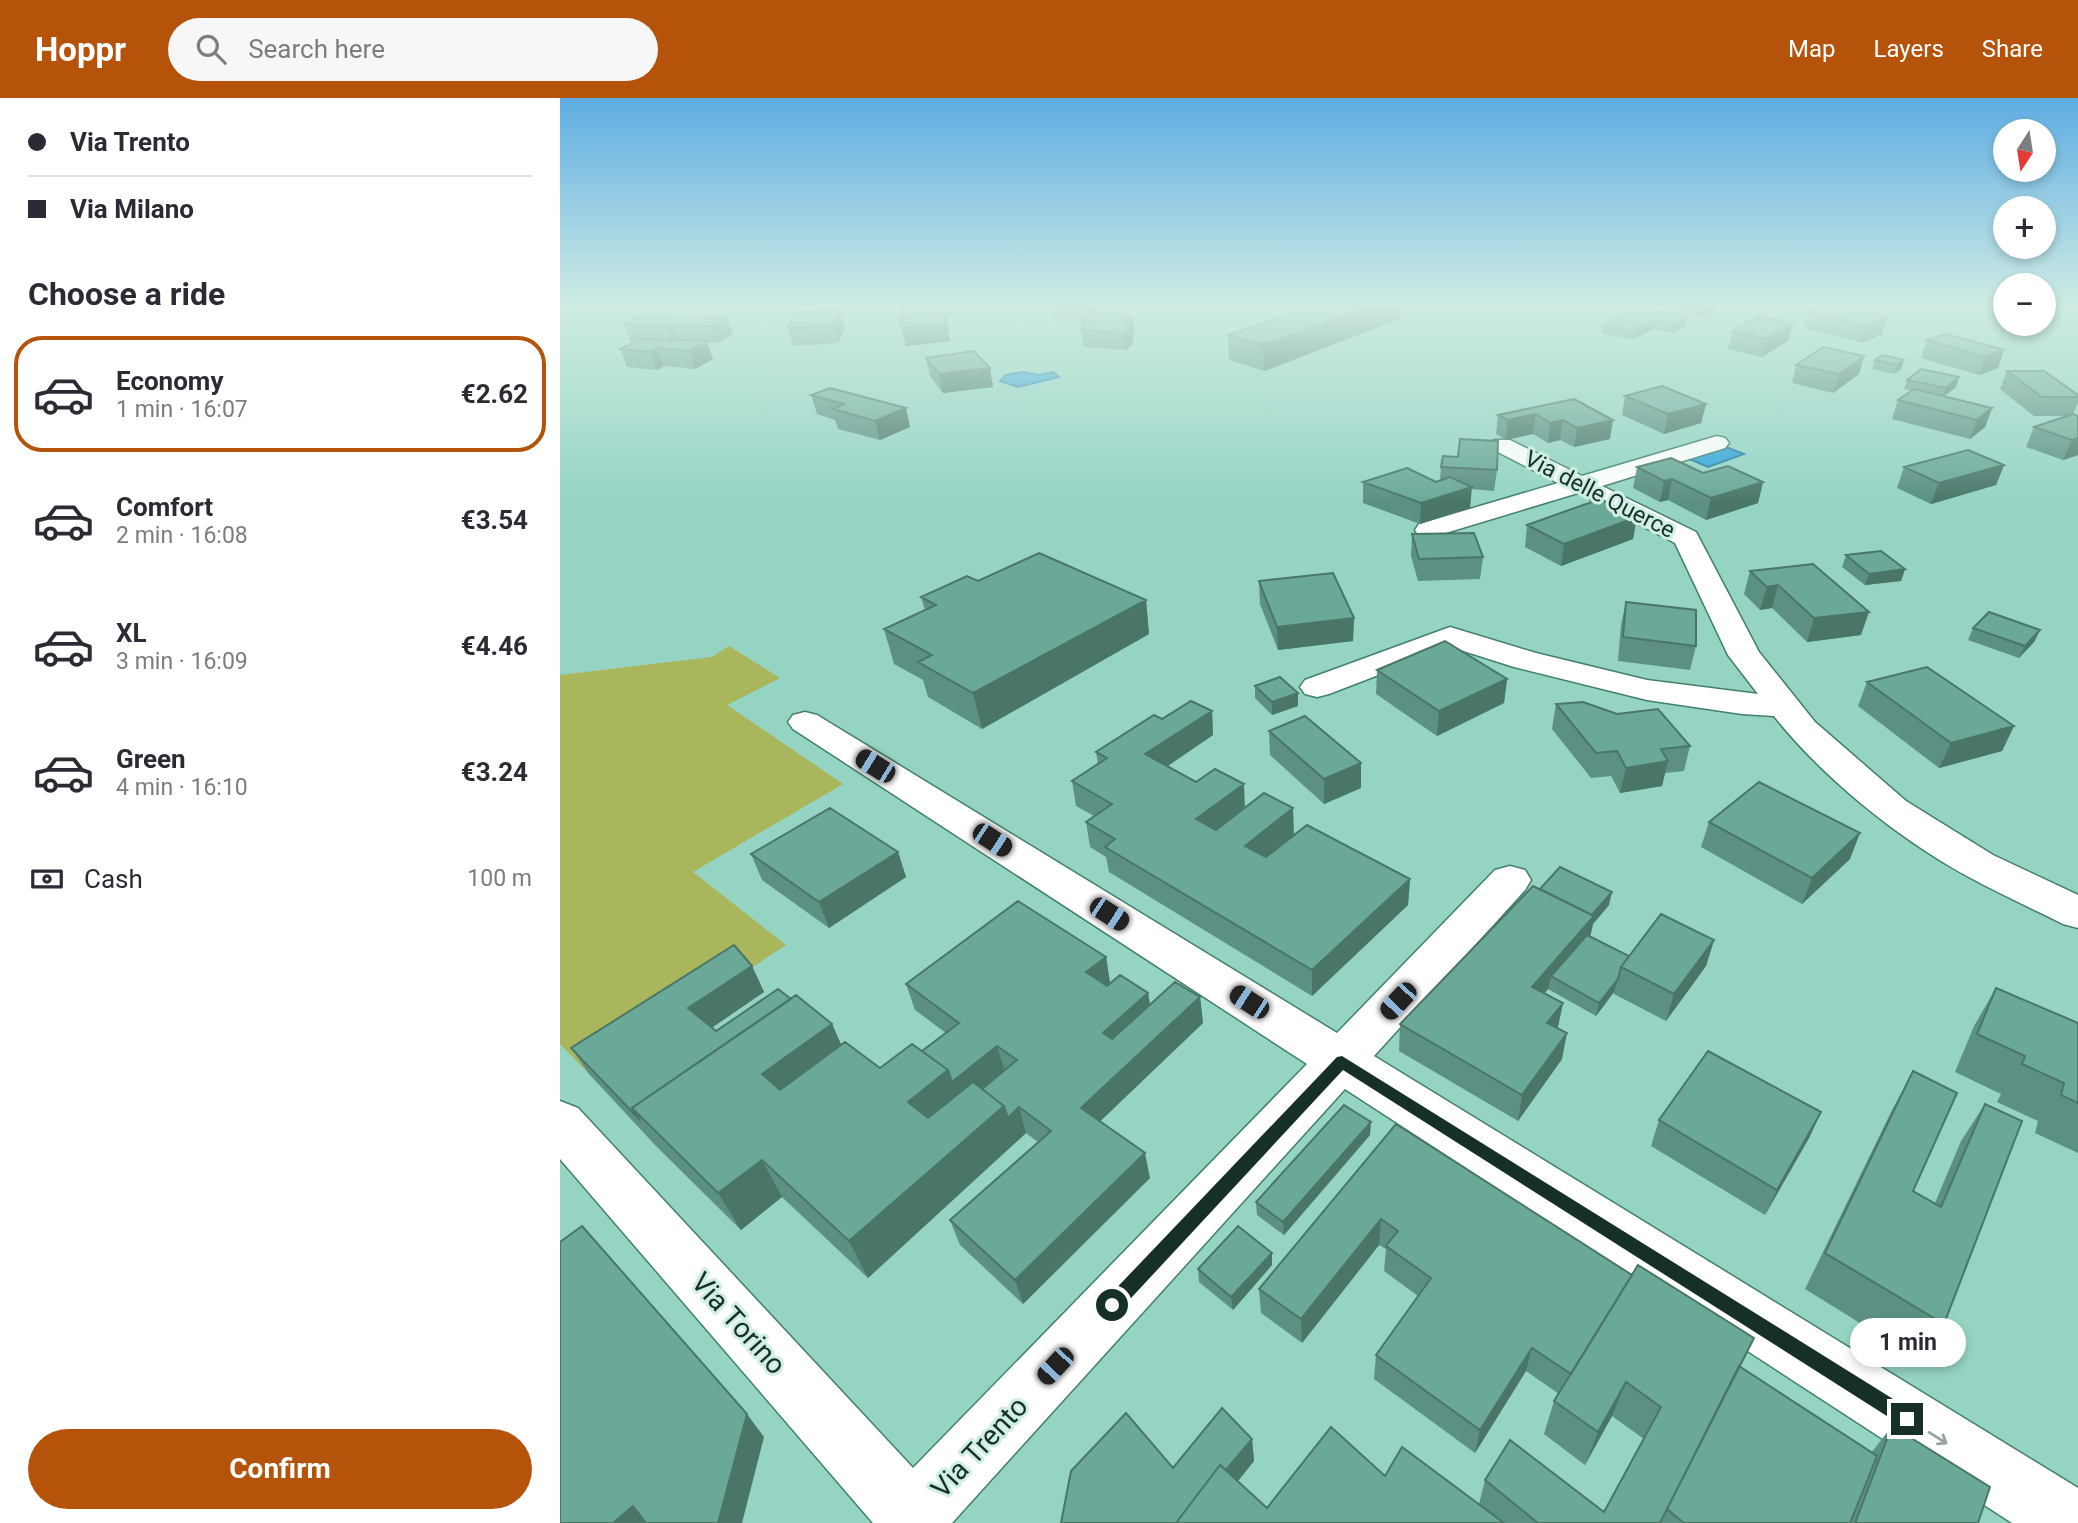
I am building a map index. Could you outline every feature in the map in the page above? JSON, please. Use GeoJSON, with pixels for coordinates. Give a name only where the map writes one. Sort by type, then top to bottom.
{"type":"FeatureCollection","features":[{"type":"Feature","properties":{"kind":"street"},"geometry":{"type":"LineString","coordinates":[[1429,530],[1717,443]]}},
{"type":"Feature","properties":{"kind":"street","name":"Via delle Querce"},"geometry":{"type":"LineString","coordinates":[[1502,445],[1686,538],[1744,655],[1803,729],[1892,810],[1979,865],[2078,913]]}},
{"type":"Feature","properties":{"kind":"street"},"geometry":{"type":"LineString","coordinates":[[1317,687],[1450,636],[1525,660],[1647,690],[1742,704],[1785,706]]}},
{"type":"Feature","properties":{"kind":"street"},"geometry":{"type":"LineString","coordinates":[[805,722],[2072,1523]]}},
{"type":"Feature","properties":{"kind":"street","name":"Via Trento"},"geometry":{"type":"LineString","coordinates":[[913,1521],[1510,880]]}},
{"type":"Feature","properties":{"kind":"street","name":"Via Torino"},"geometry":{"type":"LineString","coordinates":[[560,1123],[913,1521]]}},
{"type":"Feature","properties":{"kind":"green space"},"geometry":{"type":"Polygon","coordinates":[[[729,646],[780,678],[727,705],[843,784],[693,872],[786,945],[589,1074],[560,1044],[560,675],[712,657],[729,646]]]}},
{"type":"Feature","properties":{"kind":"water"},"geometry":{"type":"Polygon","coordinates":[[[1023,372],[1039,375],[1053,372],[1059,377],[1018,387],[1000,381],[1006,375],[1023,372]]]}},
{"type":"Feature","properties":{"kind":"water"},"geometry":{"type":"Polygon","coordinates":[[[1723,446],[1744,454],[1708,467],[1687,458],[1723,446]]]}},
{"type":"Feature","properties":{"kind":"building"},"geometry":{"type":"Polygon","coordinates":[[[1918,372],[1959,377],[1946,388],[1907,380],[1918,372]]]}},
{"type":"Feature","properties":{"kind":"building"},"geometry":{"type":"Polygon","coordinates":[[[2008,372],[2045,372],[2078,395],[2042,397],[2008,372]]]}},
{"type":"Feature","properties":{"kind":"building"},"geometry":{"type":"Polygon","coordinates":[[[1662,386],[1706,404],[1668,414],[1625,396],[1662,386]]]}},
{"type":"Feature","properties":{"kind":"building"},"geometry":{"type":"Polygon","coordinates":[[[830,388],[906,408],[875,421],[833,409],[844,404],[811,395],[830,388]]]}},
{"type":"Feature","properties":{"kind":"building"},"geometry":{"type":"Polygon","coordinates":[[[1914,389],[1992,408],[1977,420],[1898,400],[1914,389]]]}},
{"type":"Feature","properties":{"kind":"building"},"geometry":{"type":"Polygon","coordinates":[[[1574,399],[1613,420],[1577,428],[1563,420],[1550,423],[1536,414],[1508,420],[1498,415],[1574,399]]]}},
{"type":"Feature","properties":{"kind":"building"},"geometry":{"type":"Polygon","coordinates":[[[2073,414],[2078,416],[2078,438],[2072,440],[2034,427],[2073,414]]]}},
{"type":"Feature","properties":{"kind":"building"},"geometry":{"type":"Polygon","coordinates":[[[1460,439],[1498,441],[1497,470],[1441,467],[1443,456],[1458,457],[1460,439]]]}},
{"type":"Feature","properties":{"kind":"building"},"geometry":{"type":"Polygon","coordinates":[[[1968,450],[2004,465],[1939,483],[1904,467],[1968,450]]]}},
{"type":"Feature","properties":{"kind":"building"},"geometry":{"type":"Polygon","coordinates":[[[1671,458],[1703,473],[1728,466],[1763,482],[1711,498],[1672,479],[1664,481],[1637,467],[1671,458]]]}},
{"type":"Feature","properties":{"kind":"building"},"geometry":{"type":"Polygon","coordinates":[[[1407,468],[1436,482],[1450,477],[1472,487],[1421,503],[1363,482],[1407,468]]]}},
{"type":"Feature","properties":{"kind":"building"},"geometry":{"type":"Polygon","coordinates":[[[1600,499],[1637,517],[1564,544],[1527,525],[1600,499]]]}},
{"type":"Feature","properties":{"kind":"building"},"geometry":{"type":"Polygon","coordinates":[[[1474,533],[1483,557],[1419,559],[1412,534],[1474,533]]]}},
{"type":"Feature","properties":{"kind":"building"},"geometry":{"type":"Polygon","coordinates":[[[1881,551],[1905,569],[1869,574],[1846,555],[1881,551]]]}},
{"type":"Feature","properties":{"kind":"building"},"geometry":{"type":"Polygon","coordinates":[[[1039,553],[1146,600],[973,693],[918,662],[932,655],[884,629],[936,605],[921,597],[967,576],[978,581],[1039,553]]]}},
{"type":"Feature","properties":{"kind":"building"},"geometry":{"type":"Polygon","coordinates":[[[1813,564],[1869,612],[1814,618],[1778,585],[1767,587],[1750,571],[1813,564]]]}},
{"type":"Feature","properties":{"kind":"building"},"geometry":{"type":"Polygon","coordinates":[[[1333,573],[1354,618],[1277,627],[1259,581],[1333,573]]]}},
{"type":"Feature","properties":{"kind":"building"},"geometry":{"type":"Polygon","coordinates":[[[1626,602],[1696,610],[1696,646],[1623,637],[1626,602]]]}},
{"type":"Feature","properties":{"kind":"building"},"geometry":{"type":"Polygon","coordinates":[[[1989,612],[2040,630],[2025,646],[1973,628],[1989,612]]]}},
{"type":"Feature","properties":{"kind":"building"},"geometry":{"type":"Polygon","coordinates":[[[1445,641],[1507,679],[1439,711],[1377,670],[1445,641]]]}},
{"type":"Feature","properties":{"kind":"building"},"geometry":{"type":"Polygon","coordinates":[[[1927,667],[2014,726],[1951,743],[1867,682],[1927,667]]]}},
{"type":"Feature","properties":{"kind":"building"},"geometry":{"type":"Polygon","coordinates":[[[1280,677],[1298,693],[1272,702],[1255,686],[1280,677]]]}},
{"type":"Feature","properties":{"kind":"building"},"geometry":{"type":"Polygon","coordinates":[[[1191,701],[1212,711],[1145,754],[1196,782],[1215,769],[1244,784],[1196,819],[1216,830],[1264,793],[1293,808],[1245,846],[1266,857],[1307,825],[1410,879],[1312,970],[1105,847],[1115,839],[1086,822],[1112,804],[1072,781],[1107,758],[1096,752],[1154,715],[1162,719],[1191,701]]]}},
{"type":"Feature","properties":{"kind":"building"},"geometry":{"type":"Polygon","coordinates":[[[1583,702],[1617,714],[1658,709],[1690,746],[1661,749],[1668,761],[1626,768],[1617,751],[1596,753],[1556,704],[1583,702]]]}},
{"type":"Feature","properties":{"kind":"building"},"geometry":{"type":"Polygon","coordinates":[[[1305,716],[1361,763],[1324,779],[1269,731],[1305,716]]]}},
{"type":"Feature","properties":{"kind":"building"},"geometry":{"type":"Polygon","coordinates":[[[1759,782],[1860,833],[1812,878],[1709,822],[1759,782]]]}},
{"type":"Feature","properties":{"kind":"building"},"geometry":{"type":"Polygon","coordinates":[[[830,808],[898,852],[819,902],[751,854],[830,808]]]}},
{"type":"Feature","properties":{"kind":"building"},"geometry":{"type":"Polygon","coordinates":[[[1560,867],[1612,892],[1592,915],[1540,889],[1560,867]]]}},
{"type":"Feature","properties":{"kind":"building"},"geometry":{"type":"Polygon","coordinates":[[[1533,886],[1594,916],[1532,987],[1563,1003],[1547,1023],[1567,1033],[1522,1095],[1400,1024],[1533,886]]]}},
{"type":"Feature","properties":{"kind":"building"},"geometry":{"type":"Polygon","coordinates":[[[1018,901],[1106,957],[1086,972],[1107,986],[1120,975],[1148,993],[1103,1033],[1112,1039],[1175,982],[1200,997],[1081,1108],[1145,1153],[1015,1280],[950,1220],[1051,1131],[1019,1107],[1008,1118],[1004,1106],[982,1089],[1017,1060],[997,1046],[952,1082],[948,1070],[922,1051],[959,1023],[906,984],[1018,901]]]}},
{"type":"Feature","properties":{"kind":"building"},"geometry":{"type":"Polygon","coordinates":[[[1661,914],[1714,940],[1674,994],[1621,967],[1661,914]]]}},
{"type":"Feature","properties":{"kind":"building"},"geometry":{"type":"Polygon","coordinates":[[[1587,935],[1629,956],[1621,967],[1618,979],[1599,1003],[1551,976],[1587,935]]]}},
{"type":"Feature","properties":{"kind":"building"},"geometry":{"type":"Polygon","coordinates":[[[734,945],[752,966],[688,1008],[716,1031],[778,989],[791,999],[632,1108],[640,1120],[571,1048],[734,945]]]}},
{"type":"Feature","properties":{"kind":"building"},"geometry":{"type":"Polygon","coordinates":[[[1996,988],[2078,1023],[2078,1103],[2061,1095],[2064,1083],[2022,1064],[2025,1056],[1977,1034],[1996,988]]]}},
{"type":"Feature","properties":{"kind":"building"},"geometry":{"type":"Polygon","coordinates":[[[796,995],[832,1024],[762,1074],[780,1090],[845,1042],[880,1068],[912,1044],[948,1070],[908,1102],[928,1118],[973,1082],[1004,1106],[849,1241],[762,1160],[718,1193],[632,1108],[796,995]]]}},
{"type":"Feature","properties":{"kind":"building"},"geometry":{"type":"Polygon","coordinates":[[[1708,1051],[1821,1112],[1777,1190],[1659,1120],[1708,1051]]]}},
{"type":"Feature","properties":{"kind":"building"},"geometry":{"type":"Polygon","coordinates":[[[1913,1071],[1957,1093],[1913,1191],[1941,1207],[1985,1104],[2022,1121],[1944,1324],[1825,1253],[1913,1071]]]}},
{"type":"Feature","properties":{"kind":"building"},"geometry":{"type":"Polygon","coordinates":[[[1344,1105],[1371,1122],[1283,1222],[1256,1202],[1344,1105]]]}},
{"type":"Feature","properties":{"kind":"building"},"geometry":{"type":"Polygon","coordinates":[[[1396,1124],[1632,1275],[1571,1374],[1532,1348],[1480,1430],[1376,1355],[1431,1278],[1386,1246],[1398,1231],[1381,1219],[1301,1319],[1259,1289],[1396,1124]]]}},
{"type":"Feature","properties":{"kind":"building"},"geometry":{"type":"Polygon","coordinates":[[[582,1226],[747,1414],[718,1523],[646,1523],[633,1506],[613,1523],[560,1523],[560,1242],[582,1226]]]}},
{"type":"Feature","properties":{"kind":"building"},"geometry":{"type":"Polygon","coordinates":[[[1238,1226],[1272,1253],[1231,1297],[1198,1269],[1238,1226]]]}},
{"type":"Feature","properties":{"kind":"building"},"geometry":{"type":"Polygon","coordinates":[[[1638,1265],[1754,1338],[1660,1523],[1538,1523],[1485,1480],[1510,1440],[1604,1512],[1661,1407],[1626,1382],[1598,1432],[1554,1401],[1638,1265]]]}},
{"type":"Feature","properties":{"kind":"building"},"geometry":{"type":"Polygon","coordinates":[[[1739,1366],[1877,1456],[1850,1523],[1684,1523],[1667,1509],[1739,1366]]]}},
{"type":"Feature","properties":{"kind":"building"},"geometry":{"type":"Polygon","coordinates":[[[1222,1408],[1252,1439],[1226,1470],[1220,1465],[1176,1523],[1061,1523],[1071,1471],[1126,1413],[1173,1468],[1222,1408]]]}},
{"type":"Feature","properties":{"kind":"building"},"geometry":{"type":"Polygon","coordinates":[[[1892,1426],[1990,1487],[1978,1523],[1855,1523],[1892,1426]]]}},
{"type":"Feature","properties":{"kind":"building"},"geometry":{"type":"Polygon","coordinates":[[[1331,1427],[1385,1476],[1402,1447],[1504,1523],[1176,1523],[1220,1465],[1267,1508],[1331,1427]]]}},
{"type":"Feature","properties":{"kind":"route"},"geometry":{"type":"LineString","coordinates":[[1112,1305],[1342,1061],[1907,1419]]}}]}
